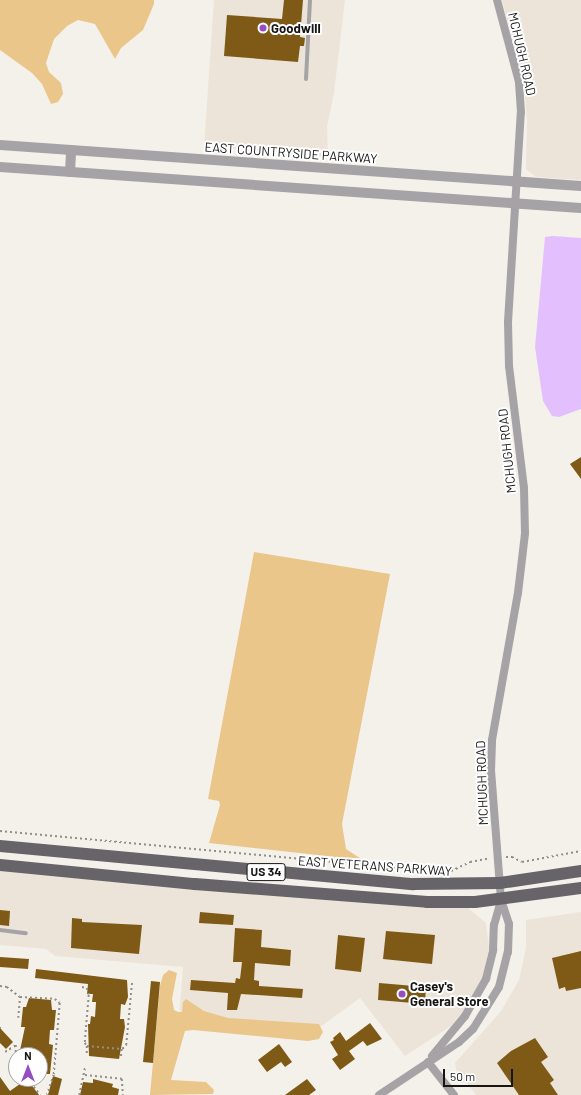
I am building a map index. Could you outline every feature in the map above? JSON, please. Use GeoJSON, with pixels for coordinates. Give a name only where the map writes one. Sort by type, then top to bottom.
{"type":"FeatureCollection","features":[{"type":"Feature","properties":{"kind":"main road","name":"EAST VETERANS PARKWAY"},"geometry":{"type":"LineString","coordinates":[[0,846],[363,881],[464,885],[500,883],[581,871]]}},
{"type":"Feature","properties":{"kind":"main road","name":"US 34"},"geometry":{"type":"LineString","coordinates":[[0,865],[195,884],[420,901],[501,900],[581,888]]}},
{"type":"Feature","properties":{"kind":"street","name":"MCHUGH ROAD"},"geometry":{"type":"LineString","coordinates":[[379,1095],[473,1029],[498,987],[508,952],[508,931],[501,900],[492,771],[492,740],[518,593],[525,532],[524,488],[508,352],[508,322],[517,182],[520,97],[497,0]]}},
{"type":"Feature","properties":{"kind":"street","name":"EAST COUNTRYSIDE PARKWAY"},"geometry":{"type":"LineString","coordinates":[[0,145],[581,186]]}},
{"type":"Feature","properties":{"kind":"street"},"geometry":{"type":"LineString","coordinates":[[70,172],[71,150]]}},
{"type":"Feature","properties":{"kind":"street"},"geometry":{"type":"LineString","coordinates":[[0,167],[581,208]]}},
{"type":"Feature","properties":{"kind":"street","name":"MCHUGH ROAD"},"geometry":{"type":"LineString","coordinates":[[428,1062],[465,1016],[486,979],[493,950],[494,925],[501,900]]}},
{"type":"Feature","properties":{"kind":"street"},"geometry":{"type":"LineString","coordinates":[[428,1062],[454,1095]]}},
{"type":"Feature","properties":{"kind":"lane"},"geometry":{"type":"LineString","coordinates":[[306,80],[310,0]]}},
{"type":"Feature","properties":{"kind":"lane"},"geometry":{"type":"LineString","coordinates":[[0,930],[26,933]]}},
{"type":"Feature","properties":{"kind":"path"},"geometry":{"type":"LineString","coordinates":[[0,831],[418,870],[450,871],[486,859]]}},
{"type":"Feature","properties":{"kind":"path"},"geometry":{"type":"LineString","coordinates":[[507,857],[522,862],[581,851]]}},
{"type":"Feature","properties":{"kind":"path"},"geometry":{"type":"LineString","coordinates":[[121,1059],[122,1048],[126,1045],[132,980]]}},
{"type":"Feature","properties":{"kind":"path"},"geometry":{"type":"LineString","coordinates":[[0,986],[7,987],[20,997],[55,999],[60,1003],[54,1075],[46,1095]]}},
{"type":"Feature","properties":{"kind":"path"},"geometry":{"type":"LineString","coordinates":[[82,987],[87,988],[89,995],[85,1043],[88,1046],[87,1055]]}},
{"type":"Feature","properties":{"kind":"path"},"geometry":{"type":"LineString","coordinates":[[18,1018],[20,997]]}},
{"type":"Feature","properties":{"kind":"path"},"geometry":{"type":"LineString","coordinates":[[88,1046],[122,1048]]}},
{"type":"Feature","properties":{"kind":"path"},"geometry":{"type":"LineString","coordinates":[[78,1095],[81,1080],[85,1075],[85,1067]]}},
{"type":"Feature","properties":{"kind":"path"},"geometry":{"type":"LineString","coordinates":[[85,1075],[122,1079],[123,1095]]}},
{"type":"Feature","properties":{"kind":"shaded area"},"geometry":{"type":"Polygon","coordinates":[[[0,0],[154,0],[154,4],[143,30],[121,48],[115,59],[95,24],[78,20],[67,26],[54,39],[46,63],[49,72],[61,83],[63,94],[58,102],[51,104],[42,84],[32,73],[0,50],[0,0]]]}},
{"type":"Feature","properties":{"kind":"shaded area"},"geometry":{"type":"Polygon","coordinates":[[[214,0],[345,0],[334,93],[327,127],[328,156],[204,147],[214,0]]]}},
{"type":"Feature","properties":{"kind":"shaded area"},"geometry":{"type":"Polygon","coordinates":[[[502,0],[581,0],[581,180],[536,177],[526,169],[527,119],[524,85],[502,0]]]}},
{"type":"Feature","properties":{"kind":"shaded area"},"geometry":{"type":"Polygon","coordinates":[[[553,236],[581,238],[581,409],[559,417],[552,416],[543,401],[535,347],[545,237],[553,236]]]}},
{"type":"Feature","properties":{"kind":"shaded area"},"geometry":{"type":"Polygon","coordinates":[[[254,552],[390,574],[342,824],[346,849],[363,860],[209,843],[220,805],[219,801],[208,799],[254,552]]]}},
{"type":"Feature","properties":{"kind":"shaded area"},"geometry":{"type":"Polygon","coordinates":[[[0,868],[467,907],[486,923],[489,948],[483,977],[471,1001],[451,1026],[405,1056],[360,998],[316,1030],[179,1020],[183,967],[55,956],[46,949],[0,945],[0,868]]]}},
{"type":"Feature","properties":{"kind":"shaded area"},"geometry":{"type":"Polygon","coordinates":[[[581,912],[581,1095],[476,1095],[456,1069],[455,1063],[501,1011],[519,980],[526,948],[526,920],[581,912]]]}},
{"type":"Feature","properties":{"kind":"shaded area"},"geometry":{"type":"Polygon","coordinates":[[[169,970],[177,973],[172,999],[174,1010],[178,1012],[182,1012],[183,1002],[186,999],[204,1011],[228,1018],[319,1024],[323,1032],[319,1039],[308,1041],[193,1030],[185,1031],[171,1080],[206,1082],[214,1090],[213,1094],[150,1095],[160,986],[163,975],[169,970]]]}},
{"type":"Feature","properties":{"kind":"building","name":"Goodwill"},"geometry":{"type":"Polygon","coordinates":[[[284,0],[303,0],[300,37],[305,38],[304,46],[300,46],[298,62],[224,56],[227,15],[282,19],[284,0]]]}},
{"type":"Feature","properties":{"kind":"building"},"geometry":{"type":"Polygon","coordinates":[[[581,457],[581,479],[570,464],[581,457]]]}},
{"type":"Feature","properties":{"kind":"building"},"geometry":{"type":"Polygon","coordinates":[[[0,910],[10,911],[9,926],[0,925],[0,910]]]}},
{"type":"Feature","properties":{"kind":"building"},"geometry":{"type":"Polygon","coordinates":[[[200,912],[234,915],[233,925],[199,923],[200,912]]]}},
{"type":"Feature","properties":{"kind":"building"},"geometry":{"type":"Polygon","coordinates":[[[72,918],[82,919],[82,922],[142,925],[139,954],[71,948],[72,918]]]}},
{"type":"Feature","properties":{"kind":"building"},"geometry":{"type":"Polygon","coordinates":[[[235,928],[262,930],[261,947],[291,950],[290,966],[255,963],[254,980],[259,981],[259,986],[303,989],[302,998],[241,994],[237,1010],[227,1010],[228,993],[190,990],[191,980],[235,983],[236,978],[240,979],[242,962],[233,962],[235,928]]]}},
{"type":"Feature","properties":{"kind":"building","name":"Casey's General Store"},"geometry":{"type":"Polygon","coordinates":[[[386,931],[435,935],[432,964],[383,959],[386,931]]]}},
{"type":"Feature","properties":{"kind":"building"},"geometry":{"type":"Polygon","coordinates":[[[338,935],[365,938],[361,972],[335,969],[338,935]]]}},
{"type":"Feature","properties":{"kind":"building"},"geometry":{"type":"Polygon","coordinates":[[[581,951],[581,988],[566,991],[565,987],[559,989],[552,958],[581,951]]]}},
{"type":"Feature","properties":{"kind":"building"},"geometry":{"type":"Polygon","coordinates":[[[0,957],[29,959],[28,969],[0,967],[0,957]]]}},
{"type":"Feature","properties":{"kind":"building"},"geometry":{"type":"Polygon","coordinates":[[[36,969],[127,980],[128,997],[125,1005],[121,1004],[120,1019],[124,1019],[125,1027],[119,1059],[89,1056],[88,1024],[90,1024],[91,1016],[95,1017],[96,1002],[92,1002],[93,994],[87,994],[88,984],[35,978],[36,969]]]}},
{"type":"Feature","properties":{"kind":"building"},"geometry":{"type":"Polygon","coordinates":[[[151,981],[160,982],[153,1063],[143,1062],[151,981]]]}},
{"type":"Feature","properties":{"kind":"building","name":"Casey's General Store"},"geometry":{"type":"Polygon","coordinates":[[[379,983],[426,987],[425,1004],[378,1000],[379,983]]]}},
{"type":"Feature","properties":{"kind":"building"},"geometry":{"type":"Polygon","coordinates":[[[29,998],[51,1000],[52,1010],[56,1010],[54,1030],[50,1030],[49,1044],[53,1045],[50,1074],[48,1074],[48,1047],[21,1047],[25,1027],[21,1027],[23,1007],[26,1007],[29,998]]]}},
{"type":"Feature","properties":{"kind":"building"},"geometry":{"type":"Polygon","coordinates":[[[370,1023],[382,1039],[367,1046],[363,1041],[349,1051],[355,1059],[340,1070],[332,1059],[338,1055],[330,1042],[334,1040],[333,1038],[340,1032],[346,1041],[370,1023]]]}},
{"type":"Feature","properties":{"kind":"building"},"geometry":{"type":"Polygon","coordinates":[[[0,1028],[13,1042],[6,1049],[0,1043],[0,1028]]]}},
{"type":"Feature","properties":{"kind":"building"},"geometry":{"type":"Polygon","coordinates":[[[535,1038],[548,1057],[541,1062],[554,1080],[550,1083],[558,1095],[519,1095],[497,1063],[511,1051],[535,1038]]]}},
{"type":"Feature","properties":{"kind":"building"},"geometry":{"type":"Polygon","coordinates":[[[279,1044],[292,1062],[285,1067],[281,1062],[267,1072],[258,1060],[279,1044]]]}},
{"type":"Feature","properties":{"kind":"building"},"geometry":{"type":"Polygon","coordinates":[[[53,1076],[62,1079],[58,1095],[48,1095],[53,1076]]]}},
{"type":"Feature","properties":{"kind":"building"},"geometry":{"type":"Polygon","coordinates":[[[0,1077],[10,1091],[16,1087],[33,1087],[39,1095],[0,1095],[0,1077]]]}},
{"type":"Feature","properties":{"kind":"building"},"geometry":{"type":"Polygon","coordinates":[[[93,1079],[113,1084],[112,1087],[119,1089],[118,1095],[80,1095],[83,1082],[93,1083],[93,1079]]]}},
{"type":"Feature","properties":{"kind":"building"},"geometry":{"type":"Polygon","coordinates":[[[307,1079],[316,1090],[309,1095],[285,1095],[307,1079]]]}},
{"type":"Feature","properties":{"kind":"place","name":"Goodwill"},"geometry":{"type":"Point","coordinates":[263,28]}},
{"type":"Feature","properties":{"kind":"place","name":"Casey's General Store"},"geometry":{"type":"Point","coordinates":[402,994]}}]}
